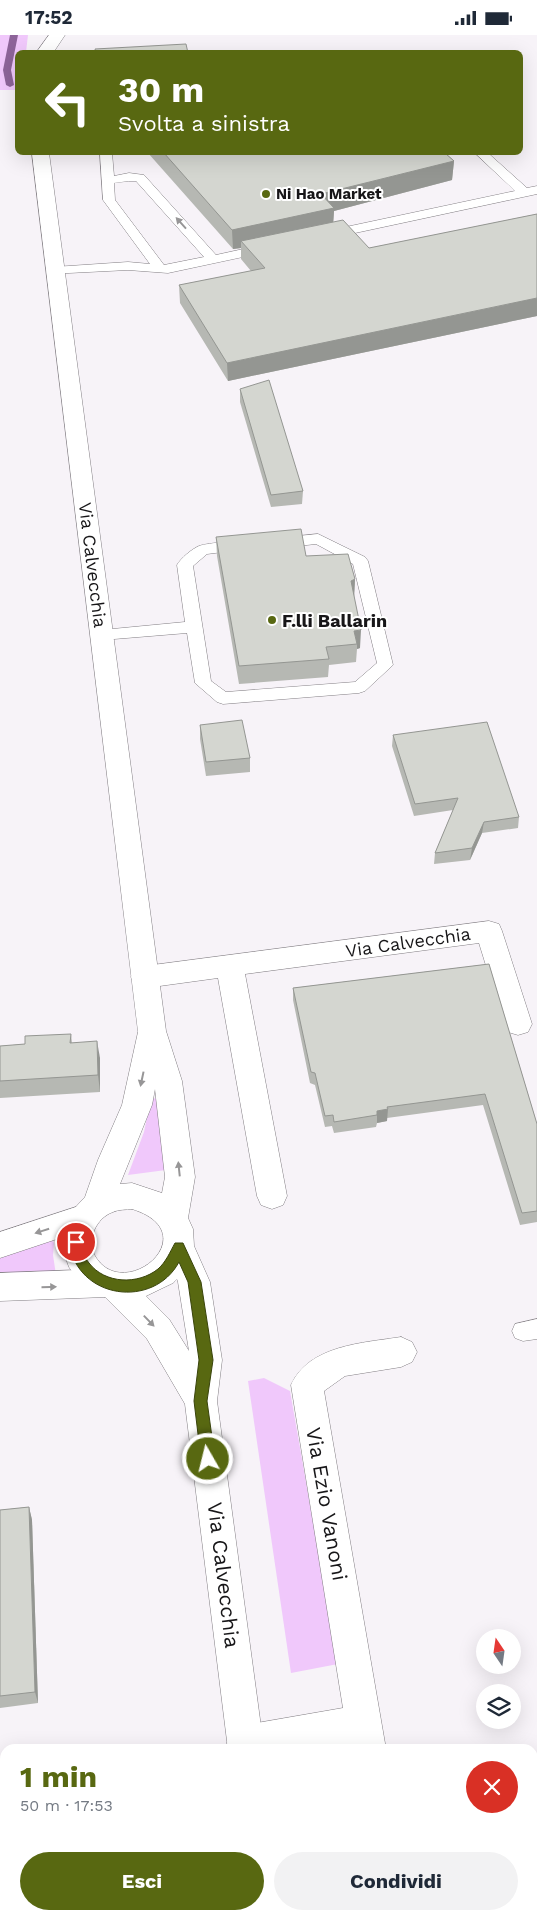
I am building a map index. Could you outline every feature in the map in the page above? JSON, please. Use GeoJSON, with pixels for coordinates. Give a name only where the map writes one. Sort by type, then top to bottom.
{"type":"FeatureCollection","features":[{"type":"Feature","properties":{"kind":"main road"},"geometry":{"type":"LineString","coordinates":[[38,49],[56,35]]}},
{"type":"Feature","properties":{"kind":"main road","name":"Via Calvecchia"},"geometry":{"type":"LineString","coordinates":[[40,155],[152,1031],[168,1081],[180,1177],[176,1232],[194,1282],[206,1360],[201,1401],[245,1744]]}},
{"type":"Feature","properties":{"kind":"main road","name":"Via Calvecchia"},"geometry":{"type":"LineString","coordinates":[[145,977],[490,931],[518,1024]]}},
{"type":"Feature","properties":{"kind":"main road"},"geometry":{"type":"LineString","coordinates":[[230,965],[272,1196]]}},
{"type":"Feature","properties":{"kind":"main road","name":"Via Calvecchia"},"geometry":{"type":"LineString","coordinates":[[92,1210],[137,1105],[152,1031]]}},
{"type":"Feature","properties":{"kind":"main road"},"geometry":{"type":"LineString","coordinates":[[0,1245],[92,1210],[115,1198],[132,1195],[148,1198],[163,1206],[176,1232],[168,1267],[149,1282],[132,1286],[111,1284],[0,1287]]}},
{"type":"Feature","properties":{"kind":"main road"},"geometry":{"type":"LineString","coordinates":[[92,1210],[77,1235],[78,1255],[84,1267],[93,1277],[111,1284]]}},
{"type":"Feature","properties":{"kind":"main road","name":"Via Calvecchia"},"geometry":{"type":"LineString","coordinates":[[111,1284],[158,1329],[201,1401]]}},
{"type":"Feature","properties":{"kind":"main road","name":"Via Ezio Vanoni"},"geometry":{"type":"LineString","coordinates":[[269,1744],[366,1736],[307,1385],[338,1362],[401,1352]]}},
{"type":"Feature","properties":{"kind":"lane"},"geometry":{"type":"LineString","coordinates":[[106,155],[109,200],[160,268]]}},
{"type":"Feature","properties":{"kind":"lane"},"geometry":{"type":"LineString","coordinates":[[484,155],[531,192]]}},
{"type":"Feature","properties":{"kind":"lane"},"geometry":{"type":"LineString","coordinates":[[108,181],[129,177],[140,178],[213,259]]}},
{"type":"Feature","properties":{"kind":"lane"},"geometry":{"type":"LineString","coordinates":[[310,239],[531,192]]}},
{"type":"Feature","properties":{"kind":"lane"},"geometry":{"type":"LineString","coordinates":[[54,271],[128,266],[168,269],[281,245]]}},
{"type":"Feature","properties":{"kind":"lane"},"geometry":{"type":"LineString","coordinates":[[318,539],[360,561],[385,665],[359,687],[223,698],[204,683],[194,627],[185,565],[204,550],[318,539]]}},
{"type":"Feature","properties":{"kind":"lane"},"geometry":{"type":"LineString","coordinates":[[102,635],[194,627]]}},
{"type":"Feature","properties":{"kind":"shaded area"},"geometry":{"type":"Polygon","coordinates":[[[0,35],[28,35],[26,50],[15,50],[15,90],[0,90],[0,35]]]}},
{"type":"Feature","properties":{"kind":"shaded area"},"geometry":{"type":"Polygon","coordinates":[[[151,1098],[159,1099],[166,1170],[128,1175],[144,1132],[151,1098]]]}},
{"type":"Feature","properties":{"kind":"shaded area"},"geometry":{"type":"Polygon","coordinates":[[[52,1240],[54,1243],[53,1255],[56,1275],[0,1273],[0,1258],[52,1240]]]}},
{"type":"Feature","properties":{"kind":"shaded area"},"geometry":{"type":"Polygon","coordinates":[[[264,1378],[290,1391],[338,1664],[291,1673],[248,1381],[264,1378]]]}},
{"type":"Feature","properties":{"kind":"building"},"geometry":{"type":"Polygon","coordinates":[[[186,44],[187,50],[95,50],[186,44]]]}},
{"type":"Feature","properties":{"kind":"building","name":"Ni Hao Market"},"geometry":{"type":"Polygon","coordinates":[[[166,155],[447,155],[454,161],[321,194],[334,208],[232,230],[166,155]]]}},
{"type":"Feature","properties":{"kind":"building"},"geometry":{"type":"Polygon","coordinates":[[[537,214],[537,298],[227,363],[179,285],[265,268],[241,241],[343,220],[369,248],[537,214]]]}},
{"type":"Feature","properties":{"kind":"building"},"geometry":{"type":"Polygon","coordinates":[[[269,380],[303,491],[271,495],[240,389],[269,380]]]}},
{"type":"Feature","properties":{"kind":"building","name":"F.lli Ballarin"},"geometry":{"type":"Polygon","coordinates":[[[301,529],[306,556],[348,554],[355,579],[351,581],[361,630],[354,631],[357,644],[326,647],[329,659],[239,666],[216,537],[301,529]]]}},
{"type":"Feature","properties":{"kind":"building"},"geometry":{"type":"Polygon","coordinates":[[[242,720],[250,758],[206,762],[200,725],[242,720]]]}},
{"type":"Feature","properties":{"kind":"building"},"geometry":{"type":"Polygon","coordinates":[[[487,722],[519,817],[484,822],[472,848],[435,853],[458,798],[415,804],[393,735],[487,722]]]}},
{"type":"Feature","properties":{"kind":"building"},"geometry":{"type":"Polygon","coordinates":[[[489,964],[537,1124],[537,1211],[522,1213],[485,1094],[387,1107],[388,1109],[377,1111],[377,1115],[334,1122],[333,1115],[325,1116],[315,1073],[311,1072],[293,988],[489,964]]]}},
{"type":"Feature","properties":{"kind":"building"},"geometry":{"type":"Polygon","coordinates":[[[71,1034],[70,1043],[97,1041],[98,1075],[0,1081],[0,1046],[25,1044],[25,1036],[71,1034]]]}},
{"type":"Feature","properties":{"kind":"building"},"geometry":{"type":"Polygon","coordinates":[[[29,1507],[35,1692],[0,1696],[0,1510],[29,1507]]]}},
{"type":"Feature","properties":{"kind":"waterway"},"geometry":{"type":"LineString","coordinates":[[10,85],[7,70],[14,35]]}},
{"type":"Feature","properties":{"kind":"place","name":"Ni Hao Market"},"geometry":{"type":"Point","coordinates":[266,194]}},
{"type":"Feature","properties":{"kind":"place","name":"F.lli Ballarin"},"geometry":{"type":"Point","coordinates":[272,620]}},
{"type":"Feature","properties":{"kind":"route"},"geometry":{"type":"LineString","coordinates":[[76,1242],[78,1255],[84,1267],[93,1277],[115,1286],[132,1286],[149,1282],[163,1272],[173,1261],[179,1247],[194,1282],[206,1360],[201,1401],[208,1459]]}}]}
